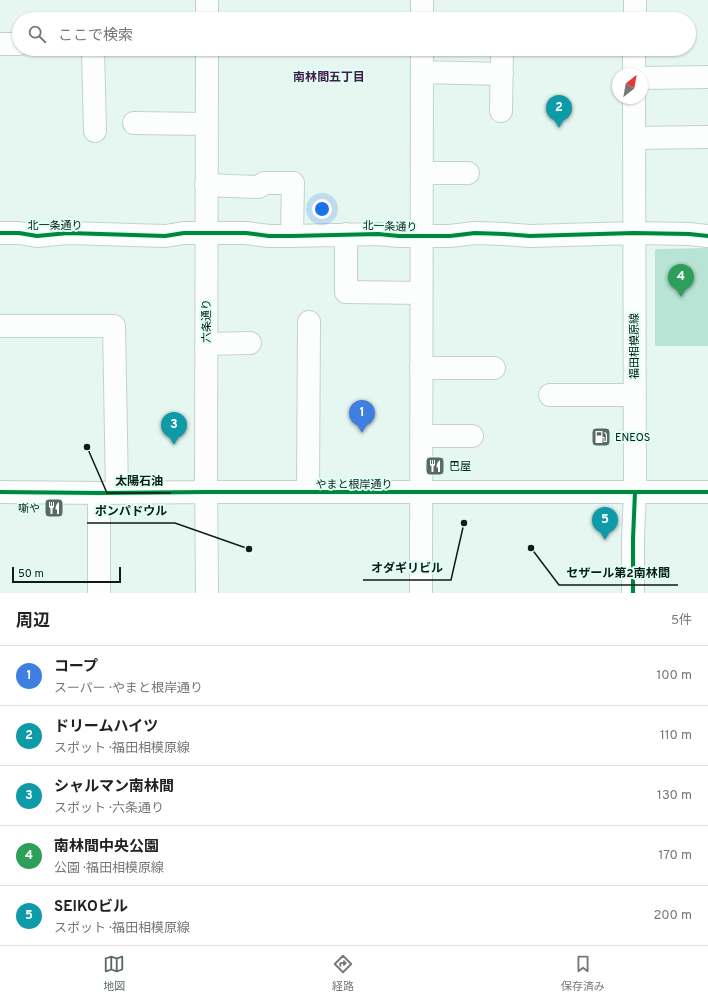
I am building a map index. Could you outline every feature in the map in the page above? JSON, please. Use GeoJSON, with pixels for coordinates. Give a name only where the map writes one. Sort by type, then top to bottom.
{"type":"FeatureCollection","features":[{"type":"Feature","properties":{"kind":"street"},"geometry":{"type":"LineString","coordinates":[[207,0],[207,12]]}},
{"type":"Feature","properties":{"kind":"street"},"geometry":{"type":"LineString","coordinates":[[422,0],[422,12]]}},
{"type":"Feature","properties":{"kind":"street"},"geometry":{"type":"LineString","coordinates":[[634,12],[635,0]]}},
{"type":"Feature","properties":{"kind":"street"},"geometry":{"type":"LineString","coordinates":[[0,44],[12,44]]}},
{"type":"Feature","properties":{"kind":"street"},"geometry":{"type":"LineString","coordinates":[[93,56],[95,131]]}},
{"type":"Feature","properties":{"kind":"street","name":"六条通り"},"geometry":{"type":"LineString","coordinates":[[207,56],[207,593]]}},
{"type":"Feature","properties":{"kind":"street"},"geometry":{"type":"LineString","coordinates":[[420,593],[422,56]]}},
{"type":"Feature","properties":{"kind":"street"},"geometry":{"type":"LineString","coordinates":[[501,111],[502,56]]}},
{"type":"Feature","properties":{"kind":"street"},"geometry":{"type":"LineString","coordinates":[[634,56],[634,68]]}},
{"type":"Feature","properties":{"kind":"street"},"geometry":{"type":"LineString","coordinates":[[422,72],[502,74]]}},
{"type":"Feature","properties":{"kind":"street"},"geometry":{"type":"LineString","coordinates":[[648,78],[708,77]]}},
{"type":"Feature","properties":{"kind":"street","name":"福田相模原線"},"geometry":{"type":"LineString","coordinates":[[633,593],[635,492],[634,104]]}},
{"type":"Feature","properties":{"kind":"street"},"geometry":{"type":"LineString","coordinates":[[134,124],[206,124]]}},
{"type":"Feature","properties":{"kind":"street"},"geometry":{"type":"LineString","coordinates":[[634,138],[708,137]]}},
{"type":"Feature","properties":{"kind":"street"},"geometry":{"type":"LineString","coordinates":[[422,173],[468,173]]}},
{"type":"Feature","properties":{"kind":"street"},"geometry":{"type":"LineString","coordinates":[[206,185],[259,186],[264,183],[293,183],[292,236]]}},
{"type":"Feature","properties":{"kind":"street","name":"北一条通り"},"geometry":{"type":"LineString","coordinates":[[0,233],[19,233],[37,236],[68,233],[165,236],[184,233],[246,233],[269,236],[378,234],[399,236],[450,236],[475,233],[530,236],[634,233],[689,234],[708,236]]}},
{"type":"Feature","properties":{"kind":"street"},"geometry":{"type":"LineString","coordinates":[[346,234],[346,292],[421,293]]}},
{"type":"Feature","properties":{"kind":"street"},"geometry":{"type":"LineString","coordinates":[[308,492],[309,322]]}},
{"type":"Feature","properties":{"kind":"street"},"geometry":{"type":"LineString","coordinates":[[0,326],[114,326],[108,493],[99,593]]}},
{"type":"Feature","properties":{"kind":"street"},"geometry":{"type":"LineString","coordinates":[[206,344],[250,343]]}},
{"type":"Feature","properties":{"kind":"street"},"geometry":{"type":"LineString","coordinates":[[421,368],[494,368]]}},
{"type":"Feature","properties":{"kind":"street"},"geometry":{"type":"LineString","coordinates":[[550,395],[634,395]]}},
{"type":"Feature","properties":{"kind":"street"},"geometry":{"type":"LineString","coordinates":[[421,436],[472,436]]}},
{"type":"Feature","properties":{"kind":"street","name":"やまと根岸通り"},"geometry":{"type":"LineString","coordinates":[[0,492],[708,492]]}},
{"type":"Feature","properties":{"kind":"green space"},"geometry":{"type":"Polygon","coordinates":[[[708,248],[708,346],[655,346],[655,249],[708,248]]]}},
{"type":"Feature","properties":{"kind":"cycle path"},"geometry":{"type":"LineString","coordinates":[[0,233],[19,233],[37,236],[68,233],[165,236],[184,233],[246,233],[269,236],[378,234],[399,236],[450,236],[475,233],[530,236],[634,233],[689,234],[708,236]]}},
{"type":"Feature","properties":{"kind":"cycle path"},"geometry":{"type":"LineString","coordinates":[[0,492],[708,492]]}},
{"type":"Feature","properties":{"kind":"cycle path"},"geometry":{"type":"LineString","coordinates":[[633,593],[635,492]]}},
{"type":"Feature","properties":{"kind":"place","name":"ドリームハイツ"},"geometry":{"type":"Point","coordinates":[559,128]}},
{"type":"Feature","properties":{"kind":"place","name":"南林間中央公園"},"geometry":{"type":"Point","coordinates":[681,297]}},
{"type":"Feature","properties":{"kind":"place","name":"コープ"},"geometry":{"type":"Point","coordinates":[362,433]}},
{"type":"Feature","properties":{"kind":"place","name":"ENEOS"},"geometry":{"type":"Point","coordinates":[601,437]}},
{"type":"Feature","properties":{"kind":"place","name":"シャルマン南林間"},"geometry":{"type":"Point","coordinates":[174,445]}},
{"type":"Feature","properties":{"kind":"place","name":"太陽石油"},"geometry":{"type":"Point","coordinates":[87,447]}},
{"type":"Feature","properties":{"kind":"place","name":"巴屋"},"geometry":{"type":"Point","coordinates":[435,466]}},
{"type":"Feature","properties":{"kind":"place","name":"噺や"},"geometry":{"type":"Point","coordinates":[54,508]}},
{"type":"Feature","properties":{"kind":"place","name":"オダギリビル"},"geometry":{"type":"Point","coordinates":[464,523]}},
{"type":"Feature","properties":{"kind":"place","name":"SEIKOビル"},"geometry":{"type":"Point","coordinates":[605,540]}},
{"type":"Feature","properties":{"kind":"place","name":"セザール第2南林間"},"geometry":{"type":"Point","coordinates":[531,548]}},
{"type":"Feature","properties":{"kind":"place","name":"ポンパドウル"},"geometry":{"type":"Point","coordinates":[249,549]}},
{"type":"Feature","properties":{"kind":"district","name":"南林間五丁目"},"geometry":{"type":"Point","coordinates":[329,77]}}]}
